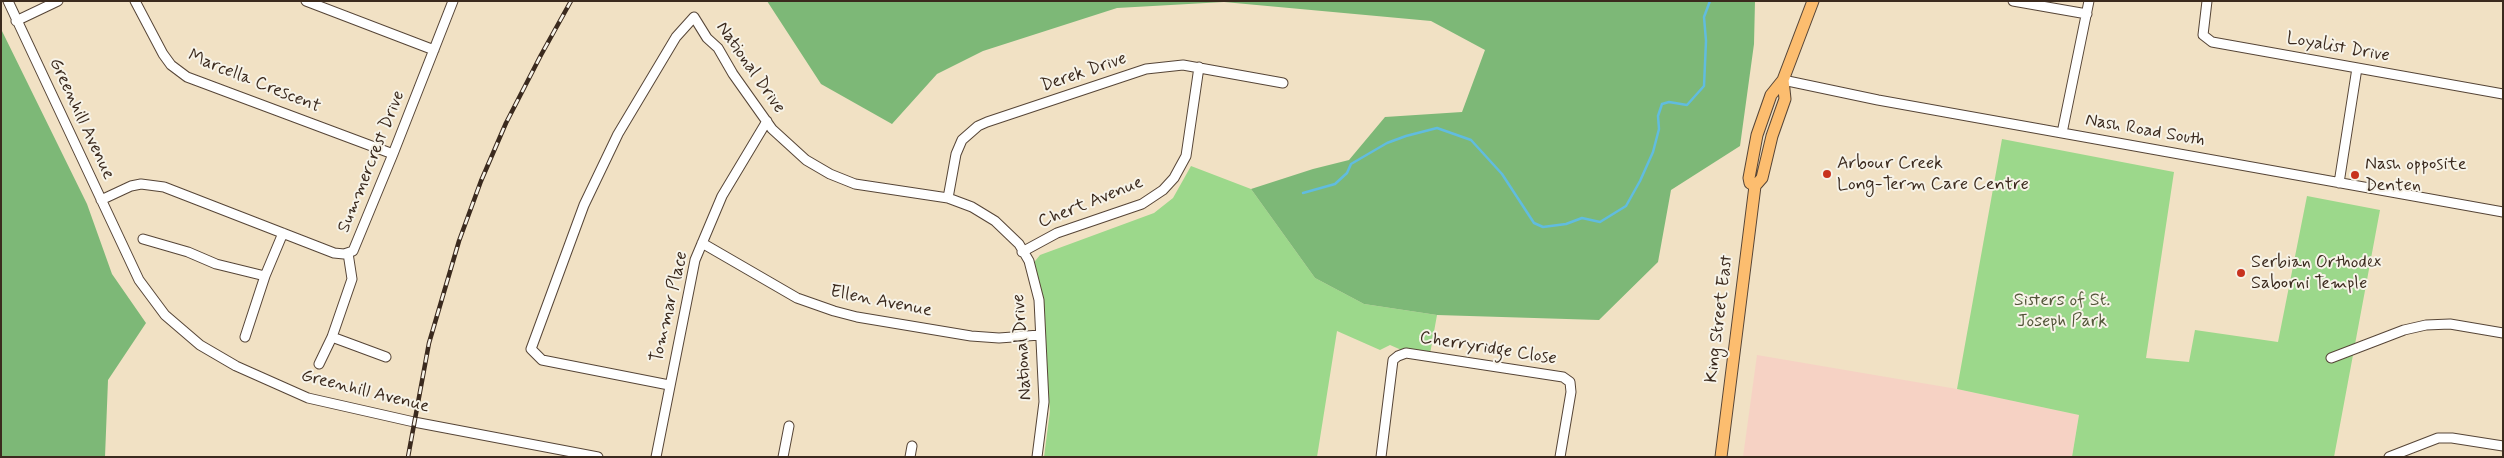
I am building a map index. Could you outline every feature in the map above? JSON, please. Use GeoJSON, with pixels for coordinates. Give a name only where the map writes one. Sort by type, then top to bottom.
{"type":"FeatureCollection","features":[{"type":"Feature","properties":{"kind":"main road","name":"King Street East"},"geometry":{"type":"LineString","coordinates":[[1721,457],[1755,186],[1750,183],[1750,178],[1757,135],[1771,95],[1783,80],[1813,1]]}},
{"type":"Feature","properties":{"kind":"street","name":"Greenhill Avenue"},"geometry":{"type":"LineString","coordinates":[[8,1],[139,280],[165,315],[200,345],[236,366],[308,398],[414,422],[598,457]]}},
{"type":"Feature","properties":{"kind":"street"},"geometry":{"type":"LineString","coordinates":[[16,21],[58,1]]}},
{"type":"Feature","properties":{"kind":"street","name":"Marcella Crescent"},"geometry":{"type":"LineString","coordinates":[[135,1],[162,54],[171,65],[188,77],[394,154]]}},
{"type":"Feature","properties":{"kind":"street"},"geometry":{"type":"LineString","coordinates":[[306,1],[434,50]]}},
{"type":"Feature","properties":{"kind":"street","name":"Summercrest Drive"},"geometry":{"type":"LineString","coordinates":[[101,200],[131,186],[141,184],[164,187],[337,254],[348,253],[356,246],[453,1]]}},
{"type":"Feature","properties":{"kind":"street"},"geometry":{"type":"LineString","coordinates":[[2013,1],[2087,14]]}},
{"type":"Feature","properties":{"kind":"street"},"geometry":{"type":"LineString","coordinates":[[2062,133],[2089,1]]}},
{"type":"Feature","properties":{"kind":"street","name":"Loyalist Drive"},"geometry":{"type":"LineString","coordinates":[[2206,1],[2203,35],[2212,42],[2503,94]]}},
{"type":"Feature","properties":{"kind":"street","name":"National Drive"},"geometry":{"type":"LineString","coordinates":[[669,385],[542,360],[531,349],[584,205],[618,134],[676,37],[694,17],[708,38],[718,48],[732,74],[772,129],[798,154],[830,174],[855,184],[948,198],[987,215],[1014,238],[1029,261],[1039,300],[1044,402],[1037,457]]}},
{"type":"Feature","properties":{"kind":"street","name":"Derek Drive"},"geometry":{"type":"LineString","coordinates":[[948,198],[956,154],[962,140],[978,126],[1146,69],[1183,65],[1282,83]]}},
{"type":"Feature","properties":{"kind":"street","name":"Chert Avenue"},"geometry":{"type":"LineString","coordinates":[[1022,252],[1057,233],[1142,204],[1163,190],[1174,178],[1186,156],[1198,67]]}},
{"type":"Feature","properties":{"kind":"street"},"geometry":{"type":"LineString","coordinates":[[2339,183],[2357,68]]}},
{"type":"Feature","properties":{"kind":"street","name":"Nash Road South"},"geometry":{"type":"LineString","coordinates":[[1783,80],[1878,100],[2503,212]]}},
{"type":"Feature","properties":{"kind":"street","name":"Tommar Place"},"geometry":{"type":"LineString","coordinates":[[656,457],[692,270],[722,196],[767,121]]}},
{"type":"Feature","properties":{"kind":"street"},"geometry":{"type":"LineString","coordinates":[[245,337],[265,276],[283,233]]}},
{"type":"Feature","properties":{"kind":"street"},"geometry":{"type":"LineString","coordinates":[[143,239],[188,252],[216,264],[265,276]]}},
{"type":"Feature","properties":{"kind":"street","name":"Ellen Avenue"},"geometry":{"type":"LineString","coordinates":[[702,243],[797,298],[834,311],[971,336],[999,338],[1040,335]]}},
{"type":"Feature","properties":{"kind":"street"},"geometry":{"type":"LineString","coordinates":[[319,364],[332,338],[352,279],[348,253]]}},
{"type":"Feature","properties":{"kind":"street"},"geometry":{"type":"LineString","coordinates":[[2331,358],[2404,330],[2426,325],[2450,324],[2503,333]]}},
{"type":"Feature","properties":{"kind":"street"},"geometry":{"type":"LineString","coordinates":[[332,338],[386,357]]}},
{"type":"Feature","properties":{"kind":"street","name":"Cherryridge Close"},"geometry":{"type":"LineString","coordinates":[[1381,457],[1393,360],[1406,353],[1563,377],[1570,382],[1572,392],[1560,457]]}},
{"type":"Feature","properties":{"kind":"street"},"geometry":{"type":"LineString","coordinates":[[783,457],[789,426]]}},
{"type":"Feature","properties":{"kind":"street"},"geometry":{"type":"LineString","coordinates":[[2389,457],[2438,438],[2452,438],[2503,446]]}},
{"type":"Feature","properties":{"kind":"street"},"geometry":{"type":"LineString","coordinates":[[910,457],[912,446]]}},
{"type":"Feature","properties":{"kind":"shaded area"},"geometry":{"type":"Polygon","coordinates":[[[1757,355],[1957,389],[2079,415],[2072,457],[1743,457],[1757,355]]]}},
{"type":"Feature","properties":{"kind":"green space"},"geometry":{"type":"Polygon","coordinates":[[[767,1],[1755,1],[1754,44],[1740,146],[1671,190],[1658,262],[1599,320],[1437,315],[1364,304],[1315,278],[1251,189],[1313,169],[1349,160],[1385,117],[1462,112],[1485,50],[1431,21],[1224,2],[1117,8],[983,51],[937,74],[892,124],[821,84],[767,1]]]}},
{"type":"Feature","properties":{"kind":"green space"},"geometry":{"type":"Polygon","coordinates":[[[1,29],[87,204],[112,274],[146,323],[108,380],[105,457],[1,457],[1,29]]]}},
{"type":"Feature","properties":{"kind":"green space","name":"Sisters of St. Joseph Park"},"geometry":{"type":"Polygon","coordinates":[[[2002,139],[2174,172],[2146,358],[2189,362],[2195,330],[2278,342],[2307,196],[2380,210],[2334,457],[2072,457],[2079,415],[1957,389],[2002,139]]]}},
{"type":"Feature","properties":{"kind":"green space"},"geometry":{"type":"Polygon","coordinates":[[[1191,166],[1251,189],[1315,278],[1364,304],[1437,315],[1430,354],[1406,352],[1390,345],[1380,350],[1337,331],[1317,457],[1044,457],[1050,411],[1039,289],[1031,266],[1040,255],[1154,213],[1173,198],[1191,166]]]}},
{"type":"Feature","properties":{"kind":"waterway"},"geometry":{"type":"LineString","coordinates":[[1303,193],[1335,184],[1347,173],[1351,164],[1387,143],[1437,128],[1471,140],[1502,174],[1534,223],[1543,227],[1566,224],[1582,218],[1600,222],[1626,206],[1640,181],[1653,152],[1659,129],[1658,116],[1662,104],[1669,102],[1687,105],[1704,86],[1706,41],[1704,17],[1710,1]]}},
{"type":"Feature","properties":{"kind":"railway"},"geometry":{"type":"LineString","coordinates":[[408,457],[429,343],[459,241],[481,181],[506,123],[571,1]]}},
{"type":"Feature","properties":{"kind":"place","name":"Arbour Creek Long-Term Care Centre"},"geometry":{"type":"Point","coordinates":[1827,174]}},
{"type":"Feature","properties":{"kind":"place","name":"Nash opposite Denten"},"geometry":{"type":"Point","coordinates":[2355,175]}},
{"type":"Feature","properties":{"kind":"place","name":"Serbian Orthodex Saborni Temple"},"geometry":{"type":"Point","coordinates":[2241,273]}}]}
